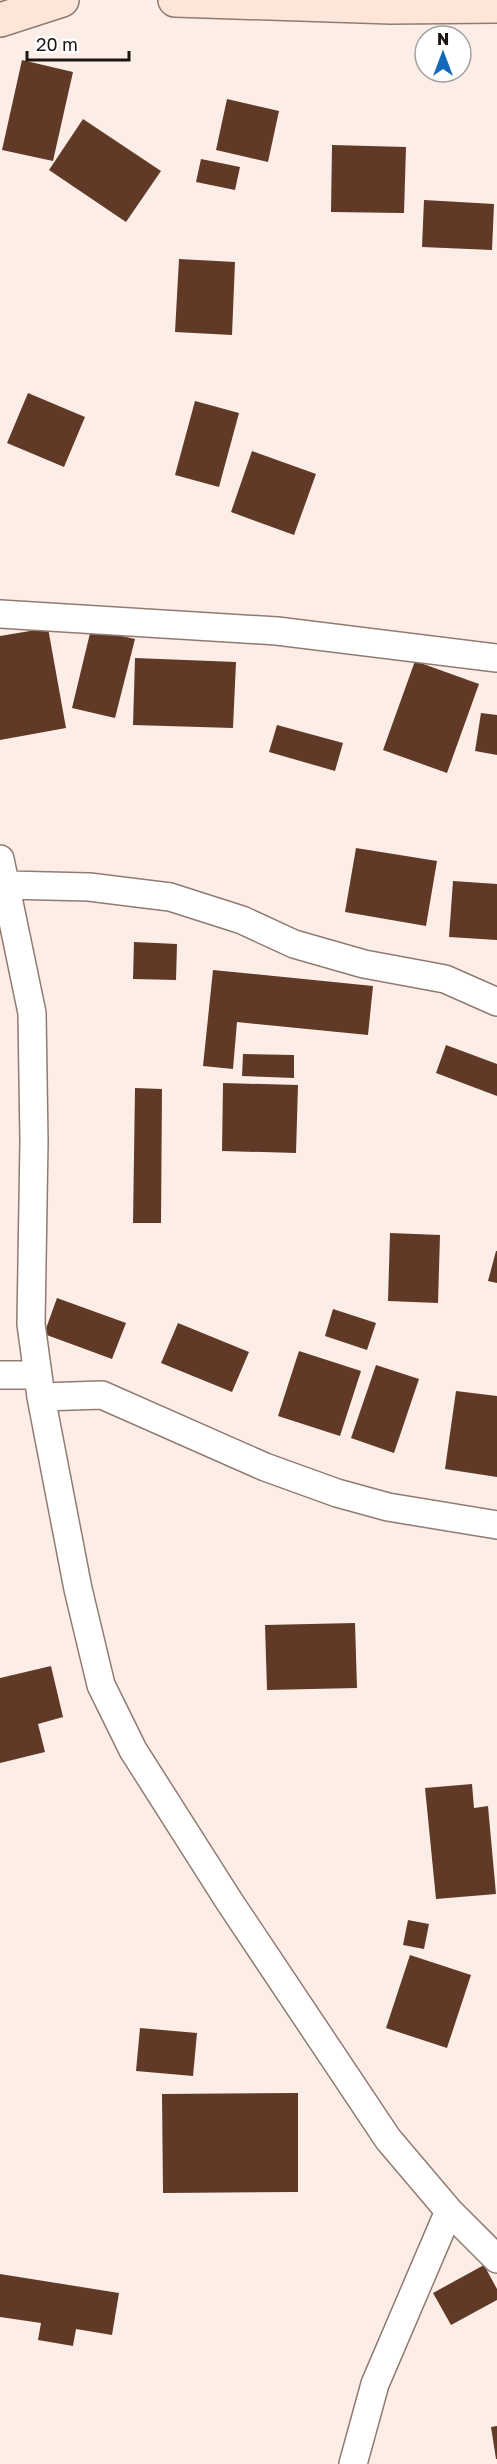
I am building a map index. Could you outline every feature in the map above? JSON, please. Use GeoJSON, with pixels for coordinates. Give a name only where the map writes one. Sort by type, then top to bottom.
{"type":"FeatureCollection","features":[{"type":"Feature","properties":{"kind":"main road"},"geometry":{"type":"LineString","coordinates":[[0,20],[62,0]]}},
{"type":"Feature","properties":{"kind":"main road"},"geometry":{"type":"LineString","coordinates":[[175,0],[379,7],[497,6]]}},
{"type":"Feature","properties":{"kind":"street"},"geometry":{"type":"LineString","coordinates":[[0,614],[277,631],[497,658]]}},
{"type":"Feature","properties":{"kind":"street"},"geometry":{"type":"LineString","coordinates":[[0,859],[32,1013],[34,1141],[31,1324],[40,1386],[78,1589],[101,1685],[134,1750],[236,1910],[388,2139],[449,2211],[497,2259]]}},
{"type":"Feature","properties":{"kind":"street"},"geometry":{"type":"LineString","coordinates":[[7,885],[89,887],[170,897],[242,920],[294,944],[364,964],[445,979],[497,1002]]}},
{"type":"Feature","properties":{"kind":"street"},"geometry":{"type":"LineString","coordinates":[[0,1375],[40,1386],[102,1395],[265,1467],[337,1493],[388,1508],[497,1525]]}},
{"type":"Feature","properties":{"kind":"street"},"geometry":{"type":"LineString","coordinates":[[353,2464],[375,2384],[449,2211]]}},
{"type":"Feature","properties":{"kind":"building"},"geometry":{"type":"Polygon","coordinates":[[[22,60],[73,72],[53,161],[2,150],[22,60]]]}},
{"type":"Feature","properties":{"kind":"building"},"geometry":{"type":"Polygon","coordinates":[[[227,99],[279,111],[268,162],[216,150],[227,99]]]}},
{"type":"Feature","properties":{"kind":"building"},"geometry":{"type":"Polygon","coordinates":[[[83,119],[161,171],[126,222],[49,170],[83,119]]]}},
{"type":"Feature","properties":{"kind":"building"},"geometry":{"type":"Polygon","coordinates":[[[332,145],[406,147],[404,213],[331,212],[332,145]]]}},
{"type":"Feature","properties":{"kind":"building"},"geometry":{"type":"Polygon","coordinates":[[[201,159],[240,167],[235,190],[196,182],[201,159]]]}},
{"type":"Feature","properties":{"kind":"building"},"geometry":{"type":"Polygon","coordinates":[[[424,200],[494,204],[492,250],[422,247],[424,200]]]}},
{"type":"Feature","properties":{"kind":"building"},"geometry":{"type":"Polygon","coordinates":[[[179,259],[235,262],[232,335],[175,332],[179,259]]]}},
{"type":"Feature","properties":{"kind":"building"},"geometry":{"type":"Polygon","coordinates":[[[28,393],[85,417],[64,467],[7,443],[28,393]]]}},
{"type":"Feature","properties":{"kind":"building"},"geometry":{"type":"Polygon","coordinates":[[[195,401],[239,413],[219,487],[175,475],[195,401]]]}},
{"type":"Feature","properties":{"kind":"building"},"geometry":{"type":"Polygon","coordinates":[[[252,451],[316,474],[294,535],[231,512],[252,451]]]}},
{"type":"Feature","properties":{"kind":"building"},"geometry":{"type":"Polygon","coordinates":[[[48,628],[66,728],[0,740],[0,636],[48,628]]]}},
{"type":"Feature","properties":{"kind":"building"},"geometry":{"type":"Polygon","coordinates":[[[91,629],[135,639],[115,718],[72,708],[91,629]]]}},
{"type":"Feature","properties":{"kind":"building"},"geometry":{"type":"Polygon","coordinates":[[[135,658],[236,662],[233,728],[133,725],[135,658]]]}},
{"type":"Feature","properties":{"kind":"building"},"geometry":{"type":"Polygon","coordinates":[[[415,661],[479,684],[447,773],[383,750],[415,661]]]}},
{"type":"Feature","properties":{"kind":"building"},"geometry":{"type":"Polygon","coordinates":[[[481,713],[497,715],[497,755],[475,751],[481,713]]]}},
{"type":"Feature","properties":{"kind":"building"},"geometry":{"type":"Polygon","coordinates":[[[277,725],[343,743],[335,771],[269,752],[277,725]]]}},
{"type":"Feature","properties":{"kind":"building"},"geometry":{"type":"Polygon","coordinates":[[[356,848],[437,861],[426,926],[345,912],[356,848]]]}},
{"type":"Feature","properties":{"kind":"building"},"geometry":{"type":"Polygon","coordinates":[[[453,881],[497,884],[497,940],[449,937],[453,881]]]}},
{"type":"Feature","properties":{"kind":"building"},"geometry":{"type":"Polygon","coordinates":[[[134,942],[177,944],[176,980],[133,979],[134,942]]]}},
{"type":"Feature","properties":{"kind":"building"},"geometry":{"type":"Polygon","coordinates":[[[213,970],[373,986],[368,1035],[237,1022],[233,1069],[203,1066],[213,970]]]}},
{"type":"Feature","properties":{"kind":"building"},"geometry":{"type":"Polygon","coordinates":[[[446,1045],[497,1064],[497,1096],[436,1073],[446,1045]]]}},
{"type":"Feature","properties":{"kind":"building"},"geometry":{"type":"Polygon","coordinates":[[[243,1054],[294,1055],[294,1078],[242,1076],[243,1054]]]}},
{"type":"Feature","properties":{"kind":"building"},"geometry":{"type":"Polygon","coordinates":[[[223,1083],[298,1085],[296,1153],[222,1151],[223,1083]]]}},
{"type":"Feature","properties":{"kind":"building"},"geometry":{"type":"Polygon","coordinates":[[[135,1088],[162,1089],[161,1223],[133,1223],[135,1088]]]}},
{"type":"Feature","properties":{"kind":"building"},"geometry":{"type":"Polygon","coordinates":[[[390,1233],[440,1235],[438,1303],[388,1301],[390,1233]]]}},
{"type":"Feature","properties":{"kind":"building"},"geometry":{"type":"Polygon","coordinates":[[[497,1251],[497,1283],[488,1281],[497,1251]]]}},
{"type":"Feature","properties":{"kind":"building"},"geometry":{"type":"Polygon","coordinates":[[[57,1298],[126,1323],[112,1359],[44,1334],[57,1298]]]}},
{"type":"Feature","properties":{"kind":"building"},"geometry":{"type":"Polygon","coordinates":[[[333,1309],[376,1323],[367,1350],[325,1336],[333,1309]]]}},
{"type":"Feature","properties":{"kind":"building"},"geometry":{"type":"Polygon","coordinates":[[[178,1323],[249,1352],[232,1392],[161,1363],[178,1323]]]}},
{"type":"Feature","properties":{"kind":"building"},"geometry":{"type":"Polygon","coordinates":[[[299,1351],[361,1371],[340,1436],[278,1416],[299,1351]]]}},
{"type":"Feature","properties":{"kind":"building"},"geometry":{"type":"Polygon","coordinates":[[[376,1365],[419,1379],[394,1453],[351,1438],[376,1365]]]}},
{"type":"Feature","properties":{"kind":"building"},"geometry":{"type":"Polygon","coordinates":[[[456,1391],[497,1396],[497,1477],[445,1469],[456,1391]]]}},
{"type":"Feature","properties":{"kind":"building"},"geometry":{"type":"Polygon","coordinates":[[[355,1623],[357,1688],[267,1690],[265,1625],[355,1623]]]}},
{"type":"Feature","properties":{"kind":"building"},"geometry":{"type":"Polygon","coordinates":[[[51,1666],[63,1717],[38,1724],[45,1752],[0,1763],[0,1678],[51,1666]]]}},
{"type":"Feature","properties":{"kind":"building"},"geometry":{"type":"Polygon","coordinates":[[[472,1784],[474,1808],[488,1806],[496,1894],[436,1899],[425,1788],[472,1784]]]}},
{"type":"Feature","properties":{"kind":"building"},"geometry":{"type":"Polygon","coordinates":[[[408,1920],[429,1924],[424,1949],[403,1945],[408,1920]]]}},
{"type":"Feature","properties":{"kind":"building"},"geometry":{"type":"Polygon","coordinates":[[[410,1955],[471,1975],[447,2048],[386,2028],[410,1955]]]}},
{"type":"Feature","properties":{"kind":"building"},"geometry":{"type":"Polygon","coordinates":[[[140,2028],[197,2033],[193,2076],[136,2071],[140,2028]]]}},
{"type":"Feature","properties":{"kind":"building"},"geometry":{"type":"Polygon","coordinates":[[[298,2093],[298,2192],[163,2193],[162,2094],[298,2093]]]}},
{"type":"Feature","properties":{"kind":"building"},"geometry":{"type":"Polygon","coordinates":[[[484,2265],[497,2289],[497,2300],[451,2325],[433,2293],[484,2265]]]}},
{"type":"Feature","properties":{"kind":"building"},"geometry":{"type":"Polygon","coordinates":[[[0,2274],[119,2293],[112,2335],[76,2329],[73,2346],[38,2340],[41,2323],[0,2317],[0,2274]]]}},
{"type":"Feature","properties":{"kind":"building"},"geometry":{"type":"Polygon","coordinates":[[[497,2426],[497,2459],[496,2459],[491,2427],[497,2426]]]}}]}
